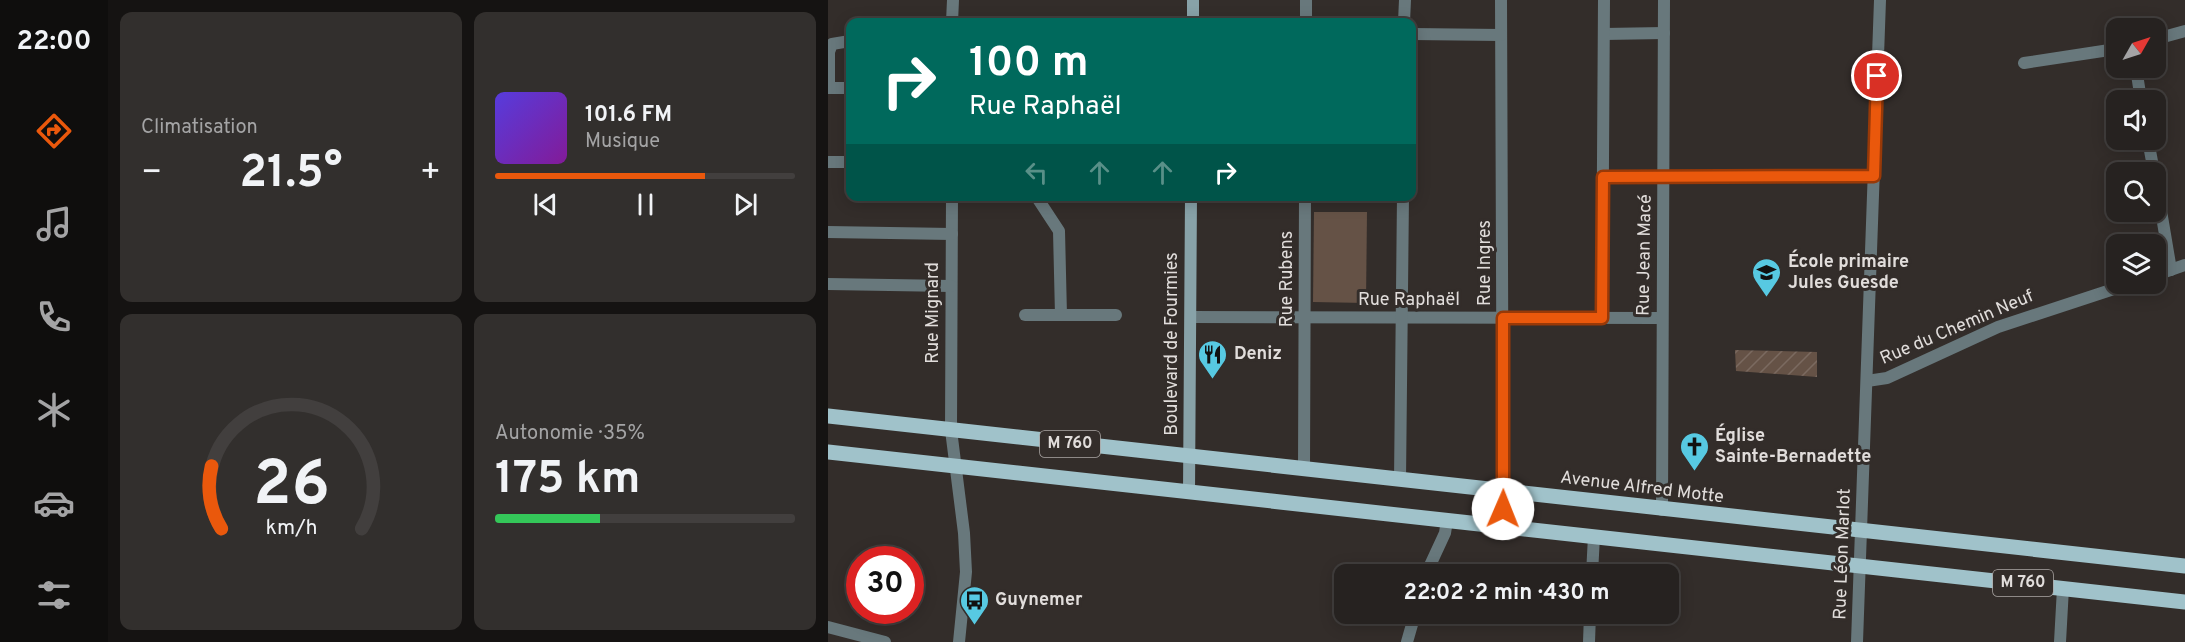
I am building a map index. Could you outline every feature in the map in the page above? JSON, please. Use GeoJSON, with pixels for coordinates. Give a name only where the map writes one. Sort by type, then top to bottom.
{"type":"FeatureCollection","features":[{"type":"Feature","properties":{"kind":"main road","name":"Avenue Alfred Motte"},"geometry":{"type":"LineString","coordinates":[[828,416],[1862,533],[2185,566]]}},
{"type":"Feature","properties":{"kind":"main road","name":"M 760"},"geometry":{"type":"LineString","coordinates":[[828,452],[1861,564],[2185,602]]}},
{"type":"Feature","properties":{"kind":"street"},"geometry":{"type":"LineString","coordinates":[[952,18],[953,0]]}},
{"type":"Feature","properties":{"kind":"street"},"geometry":{"type":"LineString","coordinates":[[1193,0],[1193,18]]}},
{"type":"Feature","properties":{"kind":"street"},"geometry":{"type":"LineString","coordinates":[[1306,0],[1306,18]]}},
{"type":"Feature","properties":{"kind":"street"},"geometry":{"type":"LineString","coordinates":[[1404,18],[1405,0]]}},
{"type":"Feature","properties":{"kind":"street","name":"Rue Ingres"},"geometry":{"type":"LineString","coordinates":[[1501,0],[1503,526]]}},
{"type":"Feature","properties":{"kind":"street"},"geometry":{"type":"LineString","coordinates":[[1602,318],[1604,0]]}},
{"type":"Feature","properties":{"kind":"street","name":"Rue Jean Macé"},"geometry":{"type":"LineString","coordinates":[[1662,510],[1664,0]]}},
{"type":"Feature","properties":{"kind":"street","name":"Rue Léon Marlot"},"geometry":{"type":"LineString","coordinates":[[1857,642],[1880,0]]}},
{"type":"Feature","properties":{"kind":"street"},"geometry":{"type":"LineString","coordinates":[[2166,37],[2185,32]]}},
{"type":"Feature","properties":{"kind":"street"},"geometry":{"type":"LineString","coordinates":[[1604,34],[1664,33]]}},
{"type":"Feature","properties":{"kind":"street"},"geometry":{"type":"LineString","coordinates":[[1416,34],[1502,35]]}},
{"type":"Feature","properties":{"kind":"street"},"geometry":{"type":"LineString","coordinates":[[846,42],[832,44],[829,52],[829,88],[846,88]]}},
{"type":"Feature","properties":{"kind":"street"},"geometry":{"type":"LineString","coordinates":[[2024,63],[2106,51]]}},
{"type":"Feature","properties":{"kind":"street"},"geometry":{"type":"LineString","coordinates":[[828,162],[846,162]]}},
{"type":"Feature","properties":{"kind":"street"},"geometry":{"type":"LineString","coordinates":[[1603,177],[1874,176]]}},
{"type":"Feature","properties":{"kind":"street","name":"Rue Mignard"},"geometry":{"type":"LineString","coordinates":[[951,430],[952,201]]}},
{"type":"Feature","properties":{"kind":"street"},"geometry":{"type":"LineString","coordinates":[[1039,201],[1059,231],[1061,315]]}},
{"type":"Feature","properties":{"kind":"street","name":"Boulevard de Fourmies"},"geometry":{"type":"LineString","coordinates":[[1189,492],[1191,201]]}},
{"type":"Feature","properties":{"kind":"street","name":"Rue Rubens"},"geometry":{"type":"LineString","coordinates":[[1304,469],[1305,201]]}},
{"type":"Feature","properties":{"kind":"street"},"geometry":{"type":"LineString","coordinates":[[1400,480],[1403,201]]}},
{"type":"Feature","properties":{"kind":"street"},"geometry":{"type":"LineString","coordinates":[[2163,222],[2171,270]]}},
{"type":"Feature","properties":{"kind":"street"},"geometry":{"type":"LineString","coordinates":[[828,232],[952,234]]}},
{"type":"Feature","properties":{"kind":"street"},"geometry":{"type":"LineString","coordinates":[[2166,272],[2185,265]]}},
{"type":"Feature","properties":{"kind":"street"},"geometry":{"type":"LineString","coordinates":[[828,284],[951,286]]}},
{"type":"Feature","properties":{"kind":"street","name":"Rue du Chemin Neuf"},"geometry":{"type":"LineString","coordinates":[[1867,381],[1887,378],[1998,327],[2106,292]]}},
{"type":"Feature","properties":{"kind":"street"},"geometry":{"type":"LineString","coordinates":[[1025,315],[1116,315]]}},
{"type":"Feature","properties":{"kind":"street","name":"Rue Raphaël"},"geometry":{"type":"LineString","coordinates":[[1191,317],[1662,318]]}},
{"type":"Feature","properties":{"kind":"street"},"geometry":{"type":"LineString","coordinates":[[951,430],[966,572],[959,642]]}},
{"type":"Feature","properties":{"kind":"street"},"geometry":{"type":"LineString","coordinates":[[1431,564],[1445,533],[1447,520]]}},
{"type":"Feature","properties":{"kind":"street"},"geometry":{"type":"LineString","coordinates":[[1593,564],[1594,536]]}},
{"type":"Feature","properties":{"kind":"street"},"geometry":{"type":"LineString","coordinates":[[2060,642],[2063,588]]}},
{"type":"Feature","properties":{"kind":"street"},"geometry":{"type":"LineString","coordinates":[[1407,642],[1412,624]]}},
{"type":"Feature","properties":{"kind":"street"},"geometry":{"type":"LineString","coordinates":[[1589,642],[1590,624]]}},
{"type":"Feature","properties":{"kind":"street"},"geometry":{"type":"LineString","coordinates":[[828,627],[885,642]]}},
{"type":"Feature","properties":{"kind":"shaded area"},"geometry":{"type":"Polygon","coordinates":[[[1314,212],[1367,212],[1366,303],[1313,302],[1314,212]]]}},
{"type":"Feature","properties":{"kind":"shaded area"},"geometry":{"type":"Polygon","coordinates":[[[1735,350],[1817,352],[1817,377],[1736,371],[1735,350]]]}},
{"type":"Feature","properties":{"kind":"place","name":"École primaire Jules Guesde"},"geometry":{"type":"Point","coordinates":[1767,298]}},
{"type":"Feature","properties":{"kind":"place","name":"Deniz"},"geometry":{"type":"Point","coordinates":[1213,380]}},
{"type":"Feature","properties":{"kind":"place","name":"Église Sainte-Bernadette"},"geometry":{"type":"Point","coordinates":[1694,472]}},
{"type":"Feature","properties":{"kind":"place","name":"Guynemer"},"geometry":{"type":"Point","coordinates":[974,626]}},
{"type":"Feature","properties":{"kind":"route"},"geometry":{"type":"LineString","coordinates":[[1503,509],[1503,318],[1602,318],[1603,177],[1874,176],[1877,76]]}}]}
